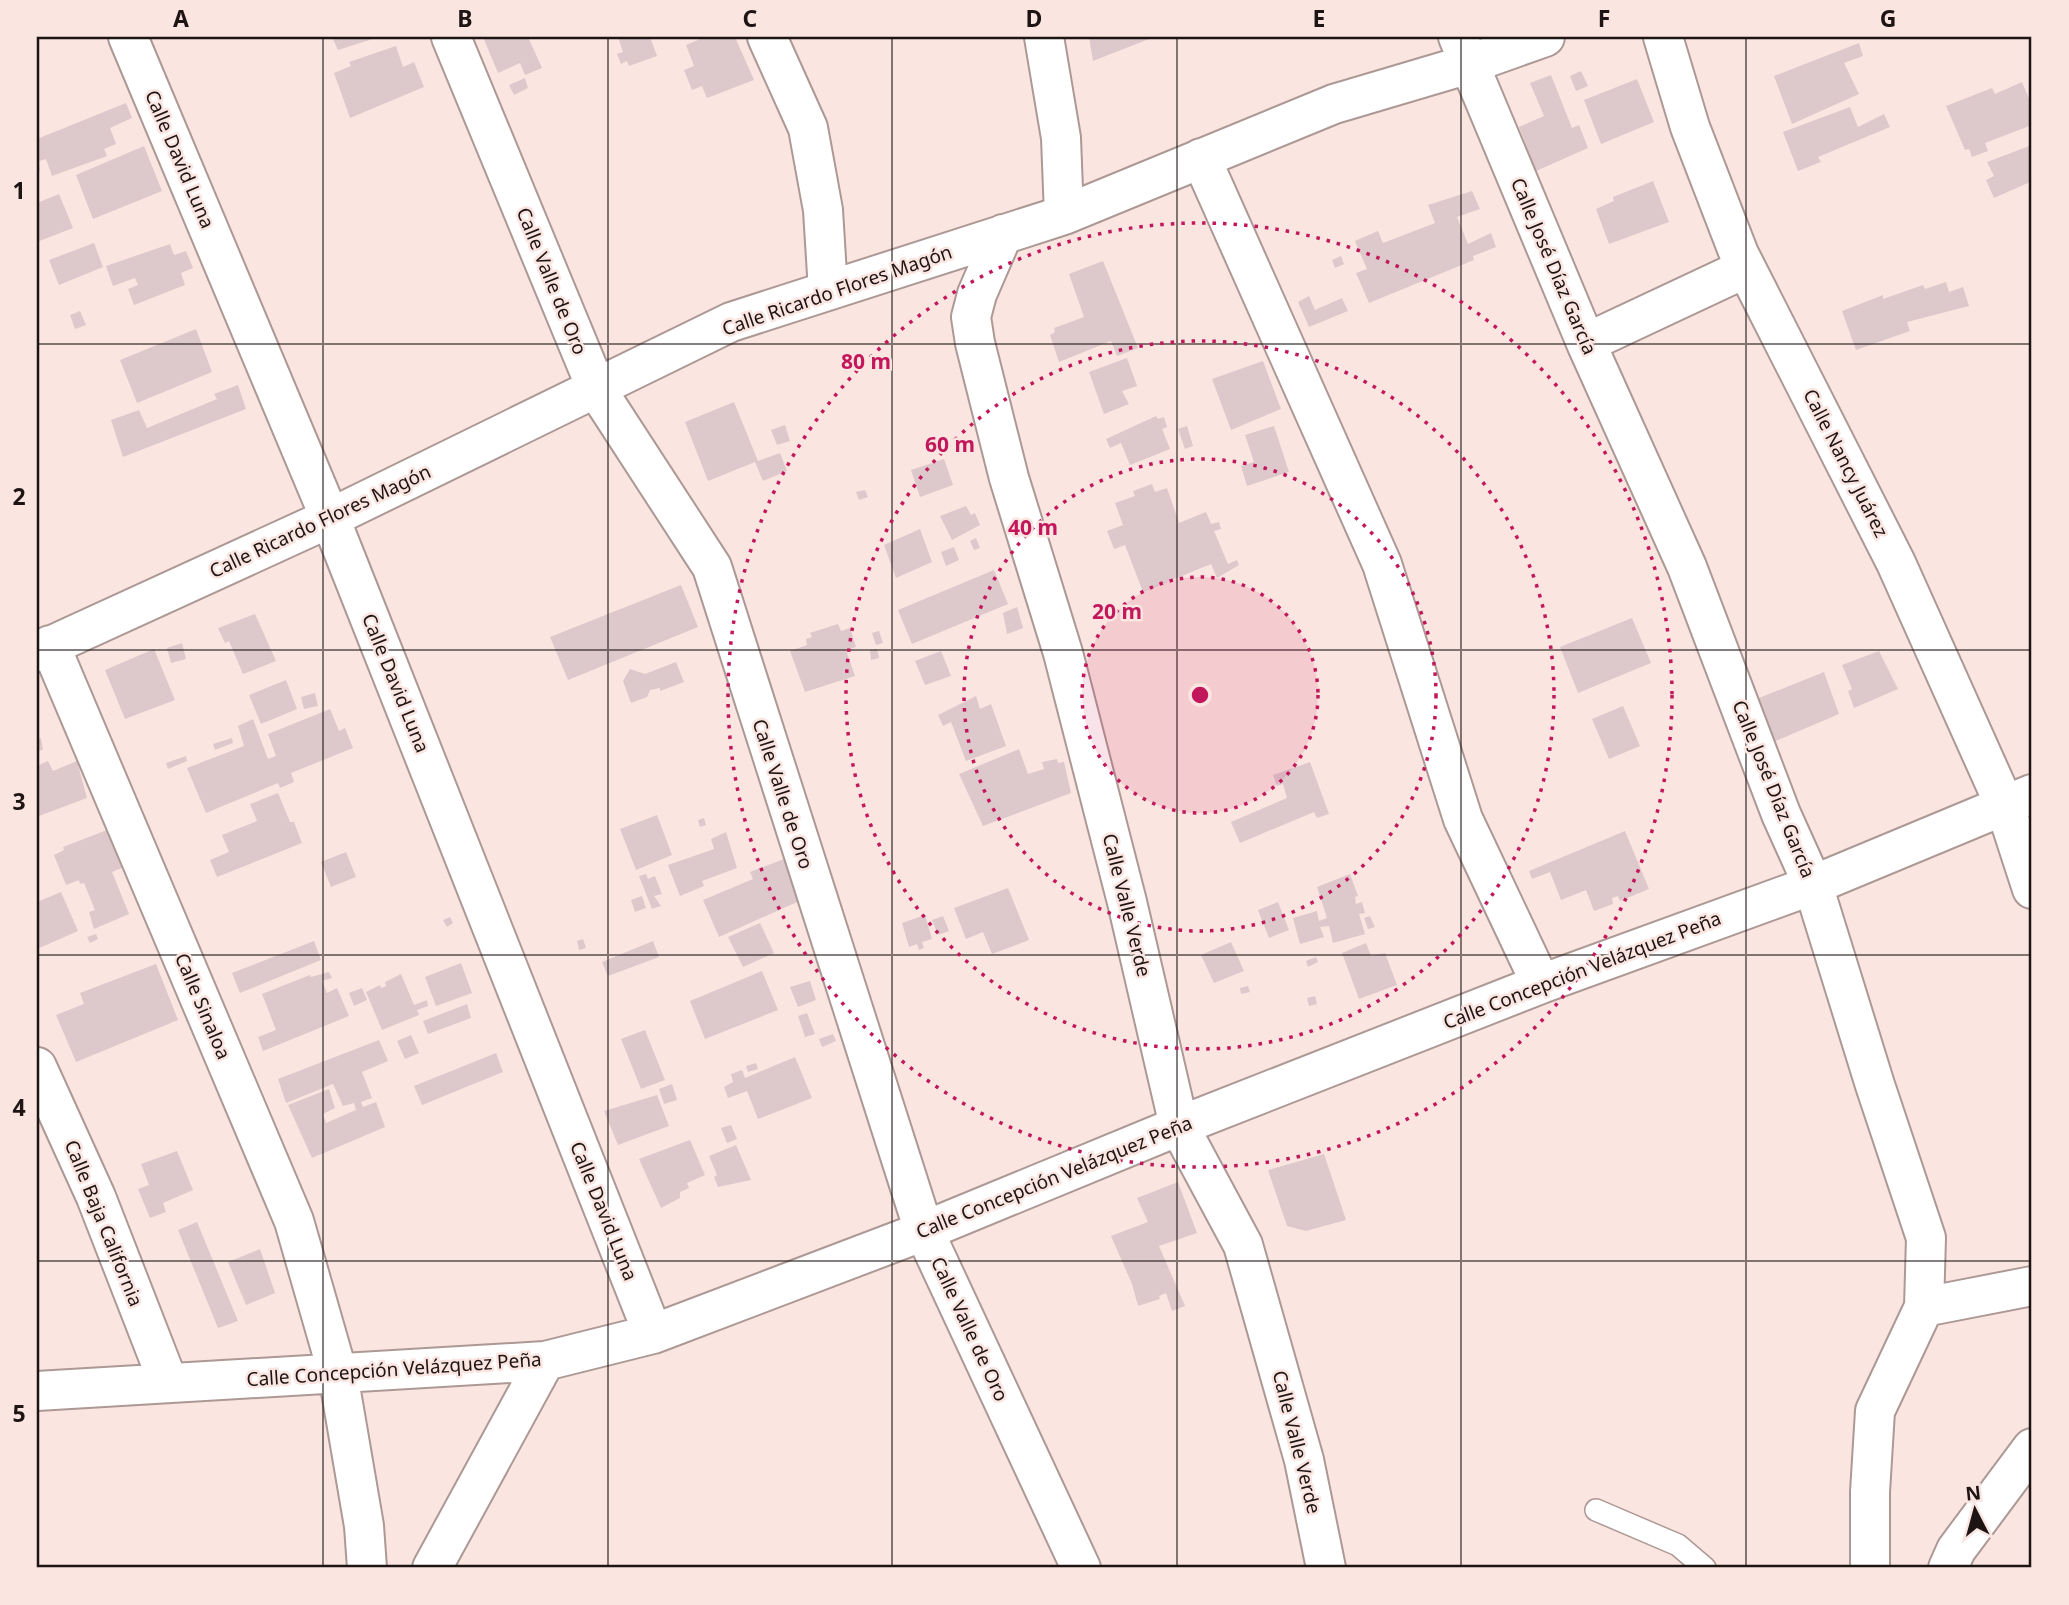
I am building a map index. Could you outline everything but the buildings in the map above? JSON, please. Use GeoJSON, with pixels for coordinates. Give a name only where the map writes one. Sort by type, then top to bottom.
{"type":"FeatureCollection","features":[{"type":"Feature","properties":{"kind":"street","name":"Calle David Luna"},"geometry":{"type":"LineString","coordinates":[[128,37],[330,518],[653,1334]]}},
{"type":"Feature","properties":{"kind":"street","name":"Calle Valle de Oro"},"geometry":{"type":"LineString","coordinates":[[451,37],[597,390],[712,567],[924,1231],[1081,1568]]}},
{"type":"Feature","properties":{"kind":"street"},"geometry":{"type":"LineString","coordinates":[[767,37],[808,128],[822,210],[828,291]]}},
{"type":"Feature","properties":{"kind":"street"},"geometry":{"type":"LineString","coordinates":[[1044,37],[1060,138],[1064,215]]}},
{"type":"Feature","properties":{"kind":"street","name":"Calle Ricardo Flores Magón"},"geometry":{"type":"LineString","coordinates":[[43,649],[330,518],[597,390],[731,322],[1064,215],[1463,50],[1545,37]]}},
{"type":"Feature","properties":{"kind":"street","name":"Calle Nancy Juárez"},"geometry":{"type":"LineString","coordinates":[[1663,37],[1690,127],[1746,268],[2019,800],[2032,888]]}},
{"type":"Feature","properties":{"kind":"street","name":"Calle José Díaz García"},"geometry":{"type":"LineString","coordinates":[[1463,50],[1586,343],[1687,567],[1781,814],[1813,884],[1874,1085],[1926,1238],[1924,1307],[1875,1411],[1870,1492],[1870,1568]]}},
{"type":"Feature","properties":{"kind":"street"},"geometry":{"type":"LineString","coordinates":[[1201,158],[1382,564],[1463,819],[1541,984]]}},
{"type":"Feature","properties":{"kind":"street","name":"Calle Valle Verde"},"geometry":{"type":"LineString","coordinates":[[1003,234],[977,295],[971,317],[975,343],[1009,478],[1063,653],[1127,902],[1179,1126],[1243,1245],[1304,1460],[1326,1568]]}},
{"type":"Feature","properties":{"kind":"street"},"geometry":{"type":"LineString","coordinates":[[1586,343],[1746,268]]}},
{"type":"Feature","properties":{"kind":"street","name":"Calle Sinaloa"},"geometry":{"type":"LineString","coordinates":[[43,649],[294,1221],[338,1374],[364,1527],[367,1568]]}},
{"type":"Feature","properties":{"kind":"street","name":"Calle Concepción Velázquez Peña"},"geometry":{"type":"LineString","coordinates":[[37,1391],[545,1361],[653,1334],[924,1231],[1179,1126],[1541,984],[1813,884],[2019,800]]}},
{"type":"Feature","properties":{"kind":"street","name":"Calle Baja California"},"geometry":{"type":"LineString","coordinates":[[37,1067],[96,1197],[168,1382]]}},
{"type":"Feature","properties":{"kind":"street"},"geometry":{"type":"LineString","coordinates":[[1924,1307],[2032,1286]]}},
{"type":"Feature","properties":{"kind":"street"},"geometry":{"type":"LineString","coordinates":[[432,1568],[545,1361]]}},
{"type":"Feature","properties":{"kind":"street"},"geometry":{"type":"LineString","coordinates":[[1948,1568],[1956,1550],[2032,1448]]}},
{"type":"Feature","properties":{"kind":"lane"},"geometry":{"type":"LineString","coordinates":[[1596,1510],[1678,1545],[1705,1568]]}}]}
